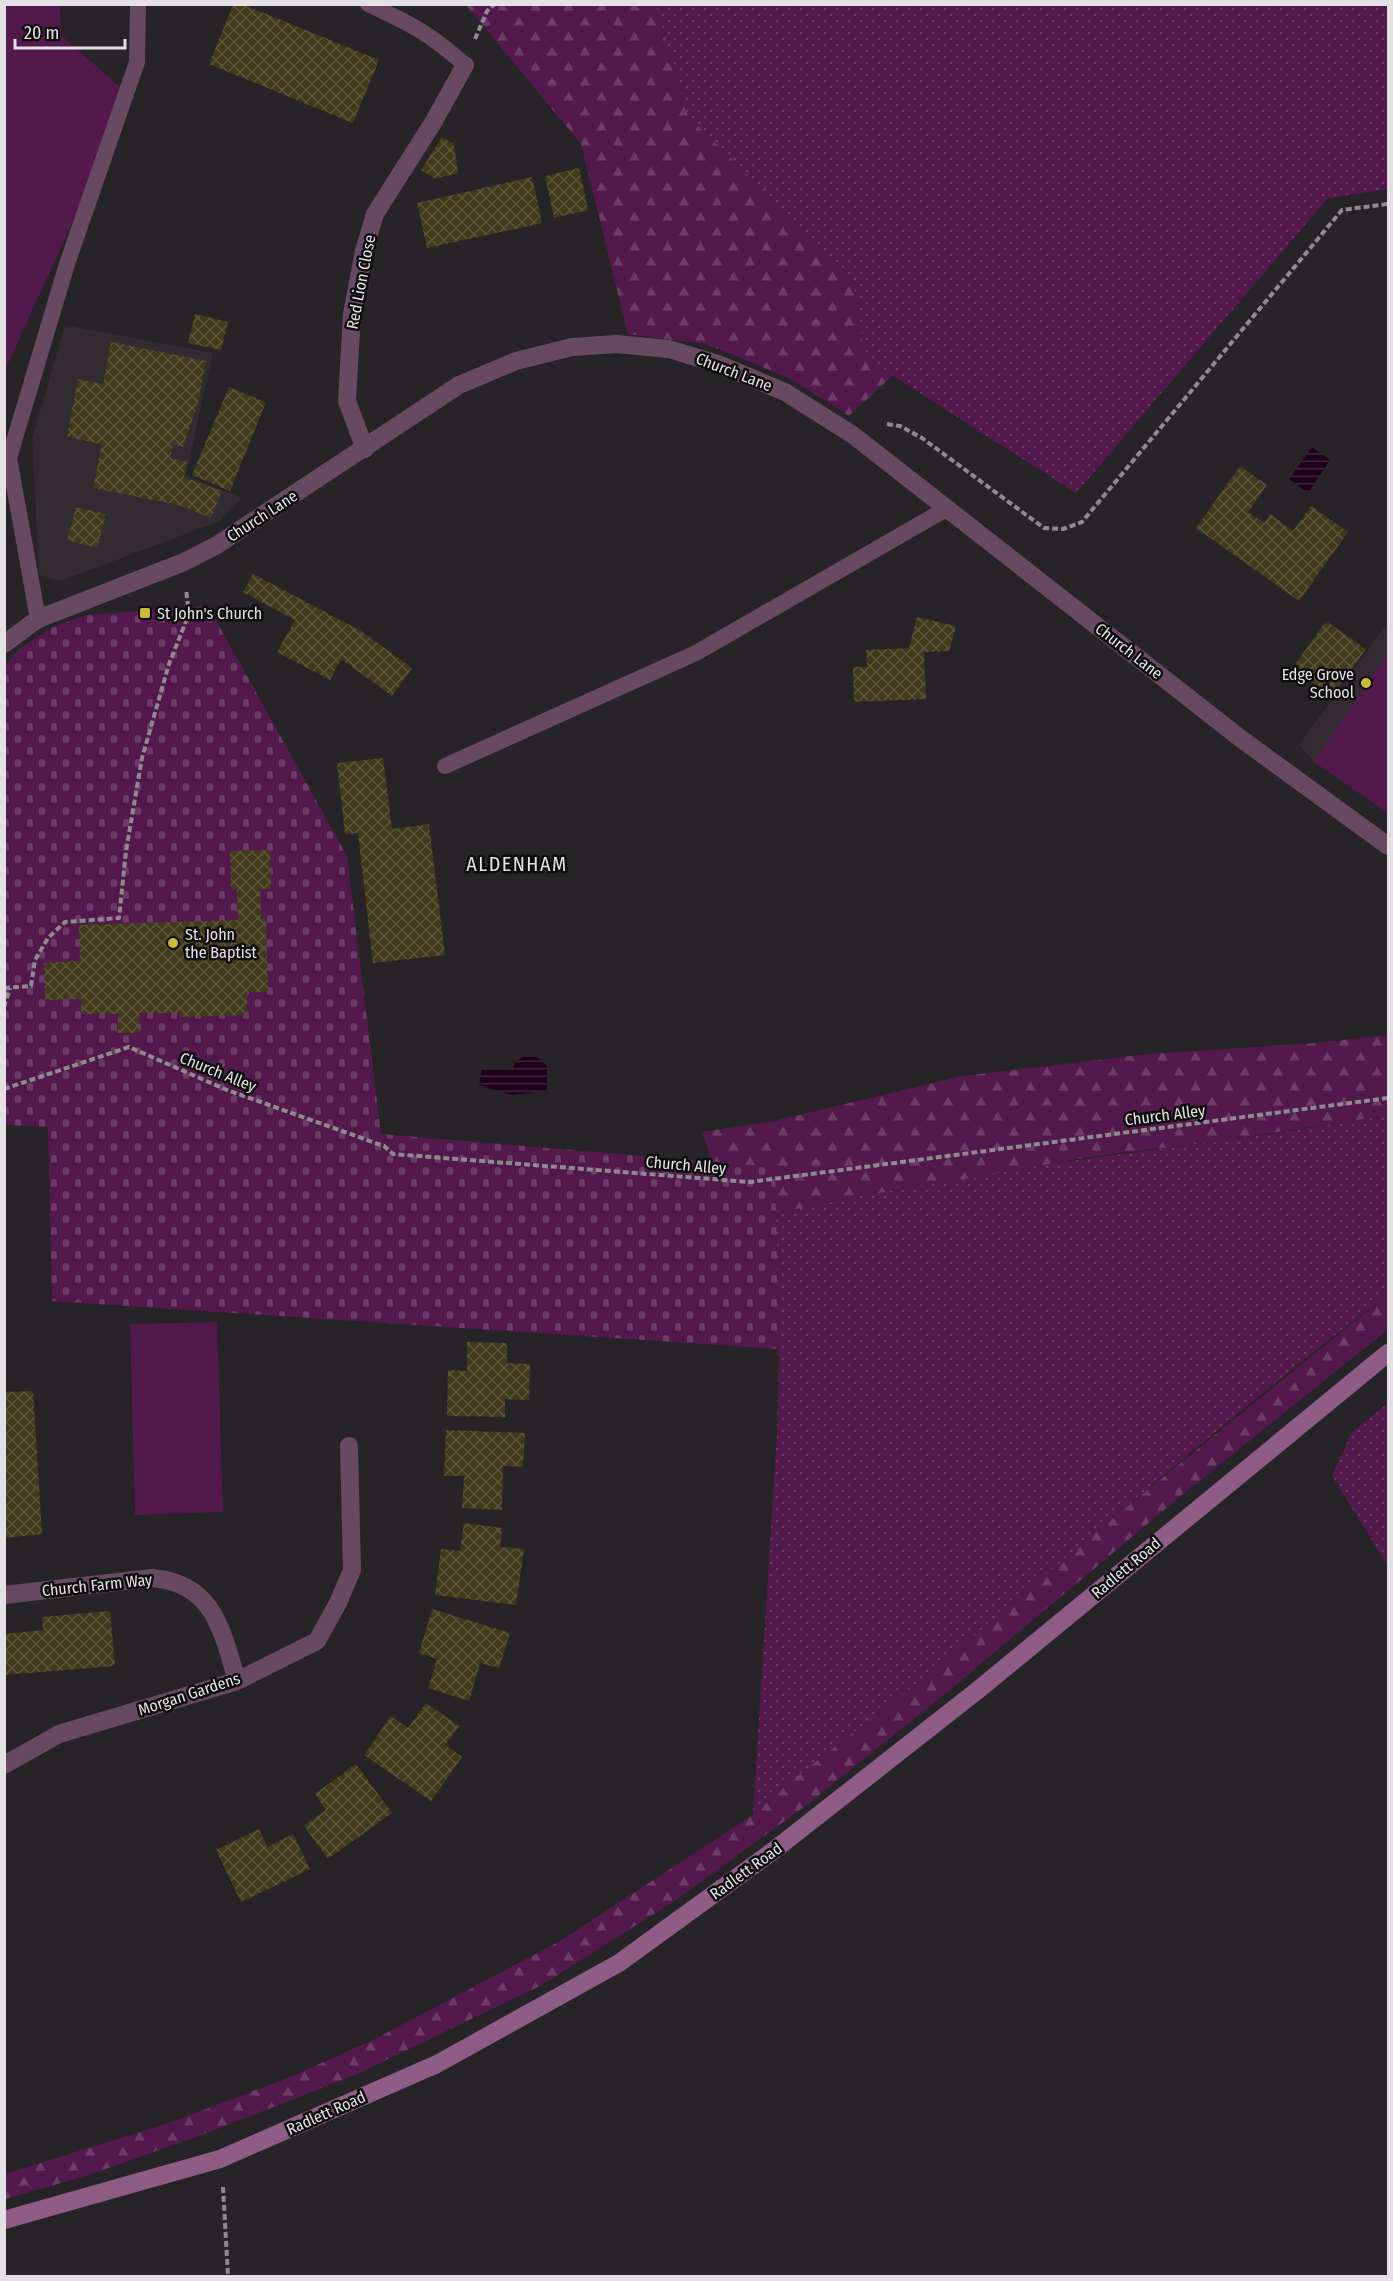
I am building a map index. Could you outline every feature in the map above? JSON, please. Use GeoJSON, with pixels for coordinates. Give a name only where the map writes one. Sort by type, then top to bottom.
{"type":"FeatureCollection","features":[{"type":"Feature","properties":{"kind":"main road","name":"Radlett Road"},"geometry":{"type":"LineString","coordinates":[[4,2220],[220,2159],[437,2064],[619,1963],[773,1851],[978,1690],[1389,1353]]}},
{"type":"Feature","properties":{"kind":"street","name":"Red Lion Close"},"geometry":{"type":"LineString","coordinates":[[365,449],[347,401],[352,314],[364,251],[375,213],[434,121],[465,65]]}},
{"type":"Feature","properties":{"kind":"street","name":"Church Lane"},"geometry":{"type":"LineString","coordinates":[[4,644],[38,619],[184,562],[217,545],[468,381],[516,361],[572,347],[616,344],[669,349],[718,364],[785,392],[853,435],[1240,738],[1389,846]]}},
{"type":"Feature","properties":{"kind":"street","name":"Morgan Gardens"},"geometry":{"type":"LineString","coordinates":[[4,1765],[59,1734],[237,1681],[317,1641],[338,1603],[352,1570],[348,1446]]}},
{"type":"Feature","properties":{"kind":"street","name":"Church Farm Way"},"geometry":{"type":"LineString","coordinates":[[4,1595],[152,1578],[170,1580],[192,1591],[213,1611],[221,1627],[237,1681]]}},
{"type":"Feature","properties":{"kind":"lane"},"geometry":{"type":"LineString","coordinates":[[38,619],[9,459],[67,264],[136,62],[138,4]]}},
{"type":"Feature","properties":{"kind":"lane"},"geometry":{"type":"LineString","coordinates":[[368,4],[412,24],[441,43],[465,65]]}},
{"type":"Feature","properties":{"kind":"lane"},"geometry":{"type":"LineString","coordinates":[[445,766],[696,653],[946,509]]}},
{"type":"Feature","properties":{"kind":"path"},"geometry":{"type":"LineString","coordinates":[[465,65],[487,11],[495,4]]}},
{"type":"Feature","properties":{"kind":"path"},"geometry":{"type":"LineString","coordinates":[[853,435],[881,424],[900,426],[922,438],[1044,528],[1063,529],[1082,522],[1342,210],[1389,204]]}},
{"type":"Feature","properties":{"kind":"path"},"geometry":{"type":"LineString","coordinates":[[4,1007],[7,988],[31,986],[35,960],[48,938],[65,922],[119,918],[126,851],[142,758],[169,664],[189,614],[184,562]]}},
{"type":"Feature","properties":{"kind":"path","name":"Church Alley"},"geometry":{"type":"LineString","coordinates":[[4,1089],[129,1047],[227,1090],[384,1146],[393,1154],[750,1182],[1389,1098]]}},
{"type":"Feature","properties":{"kind":"path"},"geometry":{"type":"LineString","coordinates":[[220,2159],[228,2277]]}},
{"type":"Feature","properties":{"kind":"shaded area"},"geometry":{"type":"Polygon","coordinates":[[[65,325],[213,353],[186,475],[242,498],[220,521],[61,581],[39,575],[32,438],[65,325]]]}},
{"type":"Feature","properties":{"kind":"shaded area"},"geometry":{"type":"Polygon","coordinates":[[[1312,447],[1330,460],[1308,493],[1289,479],[1312,447]]]}},
{"type":"Feature","properties":{"kind":"shaded area","name":"Edge Grove School"},"geometry":{"type":"Polygon","coordinates":[[[1388,622],[1388,813],[1314,762],[1299,745],[1388,622]]]}},
{"type":"Feature","properties":{"kind":"shaded area"},"geometry":{"type":"Polygon","coordinates":[[[523,1057],[537,1057],[547,1066],[547,1091],[511,1095],[479,1085],[482,1069],[513,1070],[515,1062],[523,1057]]]}},
{"type":"Feature","properties":{"kind":"green space"},"geometry":{"type":"Polygon","coordinates":[[[5,5],[60,5],[61,35],[130,96],[5,370],[5,5]]]}},
{"type":"Feature","properties":{"kind":"green space"},"geometry":{"type":"Polygon","coordinates":[[[466,5],[656,5],[688,116],[853,278],[865,358],[893,375],[849,416],[789,378],[706,344],[628,334],[581,144],[466,5]]]}},
{"type":"Feature","properties":{"kind":"green space"},"geometry":{"type":"Polygon","coordinates":[[[656,5],[1388,5],[1388,189],[1328,198],[1076,493],[865,358],[853,278],[688,116],[656,5]]]}},
{"type":"Feature","properties":{"kind":"green space"},"geometry":{"type":"Polygon","coordinates":[[[208,606],[347,856],[381,1134],[775,1167],[779,1349],[52,1301],[48,1127],[5,1125],[5,665],[19,649],[53,627],[86,615],[208,606]]]}},
{"type":"Feature","properties":{"kind":"green space","name":"Edge Grove School"},"geometry":{"type":"Polygon","coordinates":[[[1388,653],[1388,813],[1314,762],[1388,653]]]}},
{"type":"Feature","properties":{"kind":"green space"},"geometry":{"type":"Polygon","coordinates":[[[1388,1035],[1388,1115],[1213,1142],[1095,1156],[826,1202],[776,1214],[730,1212],[702,1132],[774,1121],[963,1076],[1148,1054],[1316,1043],[1388,1035]]]}},
{"type":"Feature","properties":{"kind":"green space"},"geometry":{"type":"Polygon","coordinates":[[[1388,1115],[1388,1294],[1273,1384],[914,1686],[753,1815],[777,1434],[779,1349],[776,1214],[884,1191],[993,1172],[1257,1136],[1388,1115]]]}},
{"type":"Feature","properties":{"kind":"green space"},"geometry":{"type":"Polygon","coordinates":[[[1388,1294],[1388,1328],[1381,1335],[1171,1504],[939,1699],[804,1807],[676,1900],[540,1986],[355,2075],[212,2131],[92,2174],[5,2199],[5,2174],[169,2123],[290,2077],[373,2040],[560,1941],[753,1815],[796,1777],[935,1669],[1107,1523],[1388,1294]]]}},
{"type":"Feature","properties":{"kind":"green space"},"geometry":{"type":"Polygon","coordinates":[[[217,1322],[223,1512],[135,1515],[130,1324],[217,1322]]]}},
{"type":"Feature","properties":{"kind":"green space"},"geometry":{"type":"Polygon","coordinates":[[[1388,1403],[1388,1566],[1332,1476],[1352,1432],[1388,1403]]]}},
{"type":"Feature","properties":{"kind":"building"},"geometry":{"type":"Polygon","coordinates":[[[233,5],[244,5],[379,60],[353,123],[209,64],[233,5]]]}},
{"type":"Feature","properties":{"kind":"building"},"geometry":{"type":"Polygon","coordinates":[[[442,137],[454,144],[458,173],[435,179],[421,170],[442,137]]]}},
{"type":"Feature","properties":{"kind":"building"},"geometry":{"type":"Polygon","coordinates":[[[579,168],[588,210],[554,218],[545,176],[579,168]]]}},
{"type":"Feature","properties":{"kind":"building"},"geometry":{"type":"Polygon","coordinates":[[[532,177],[542,223],[427,248],[417,203],[532,177]]]}},
{"type":"Feature","properties":{"kind":"building"},"geometry":{"type":"Polygon","coordinates":[[[195,314],[228,322],[221,350],[188,343],[195,314]]]}},
{"type":"Feature","properties":{"kind":"building"},"geometry":{"type":"Polygon","coordinates":[[[111,342],[206,361],[198,403],[183,447],[173,444],[170,458],[187,462],[184,477],[222,491],[211,518],[179,505],[93,488],[102,444],[67,437],[78,379],[103,384],[111,342]]]}},
{"type":"Feature","properties":{"kind":"building"},"geometry":{"type":"Polygon","coordinates":[[[229,387],[266,402],[230,491],[192,475],[229,387]]]}},
{"type":"Feature","properties":{"kind":"building"},"geometry":{"type":"Polygon","coordinates":[[[1240,466],[1267,485],[1248,512],[1264,523],[1270,514],[1293,531],[1311,506],[1348,532],[1299,601],[1196,528],[1240,466]]]}},
{"type":"Feature","properties":{"kind":"building"},"geometry":{"type":"Polygon","coordinates":[[[76,507],[106,514],[97,548],[67,540],[76,507]]]}},
{"type":"Feature","properties":{"kind":"building"},"geometry":{"type":"Polygon","coordinates":[[[253,574],[361,631],[412,668],[392,696],[341,659],[330,680],[277,652],[295,620],[243,592],[253,574]]]}},
{"type":"Feature","properties":{"kind":"building"},"geometry":{"type":"Polygon","coordinates":[[[917,617],[956,626],[949,651],[924,652],[926,699],[854,702],[853,667],[867,667],[866,650],[909,648],[917,617]]]}},
{"type":"Feature","properties":{"kind":"building"},"geometry":{"type":"Polygon","coordinates":[[[1326,621],[1366,649],[1332,697],[1292,669],[1326,621]]]}},
{"type":"Feature","properties":{"kind":"building"},"geometry":{"type":"Polygon","coordinates":[[[383,758],[392,829],[429,824],[445,955],[373,963],[358,833],[345,834],[337,763],[383,758]]]}},
{"type":"Feature","properties":{"kind":"building","name":"St. John the Baptist"},"geometry":{"type":"Polygon","coordinates":[[[270,850],[271,889],[260,889],[261,918],[266,918],[268,992],[247,992],[247,1015],[180,1017],[179,1013],[139,1013],[139,1033],[118,1033],[118,1014],[81,1014],[81,999],[45,1000],[44,963],[80,961],[79,925],[238,920],[237,889],[231,889],[230,851],[270,850]]]}},
{"type":"Feature","properties":{"kind":"building"},"geometry":{"type":"Polygon","coordinates":[[[467,1342],[507,1343],[507,1363],[530,1364],[529,1400],[505,1399],[505,1417],[447,1416],[448,1370],[467,1371],[467,1342]]]}},
{"type":"Feature","properties":{"kind":"building"},"geometry":{"type":"Polygon","coordinates":[[[33,1391],[42,1534],[4,1538],[4,1392],[33,1391]]]}},
{"type":"Feature","properties":{"kind":"building"},"geometry":{"type":"Polygon","coordinates":[[[446,1430],[525,1433],[523,1467],[503,1466],[502,1510],[462,1508],[464,1476],[444,1476],[446,1430]]]}},
{"type":"Feature","properties":{"kind":"building"},"geometry":{"type":"Polygon","coordinates":[[[464,1523],[502,1528],[500,1547],[524,1549],[516,1605],[435,1595],[441,1549],[460,1551],[464,1523]]]}},
{"type":"Feature","properties":{"kind":"building"},"geometry":{"type":"Polygon","coordinates":[[[432,1609],[510,1633],[499,1668],[480,1663],[469,1701],[428,1688],[437,1659],[419,1653],[432,1609]]]}},
{"type":"Feature","properties":{"kind":"building"},"geometry":{"type":"Polygon","coordinates":[[[110,1611],[115,1666],[4,1675],[4,1634],[43,1630],[42,1617],[110,1611]]]}},
{"type":"Feature","properties":{"kind":"building"},"geometry":{"type":"Polygon","coordinates":[[[426,1703],[459,1726],[445,1745],[462,1757],[431,1801],[364,1755],[391,1716],[408,1728],[426,1703]]]}},
{"type":"Feature","properties":{"kind":"building"},"geometry":{"type":"Polygon","coordinates":[[[356,1764],[392,1813],[328,1859],[304,1826],[326,1810],[315,1794],[356,1764]]]}},
{"type":"Feature","properties":{"kind":"building"},"geometry":{"type":"Polygon","coordinates":[[[259,1829],[267,1847],[293,1834],[310,1869],[241,1902],[216,1850],[259,1829]]]}},
{"type":"Feature","properties":{"kind":"place","name":"St John's Church"},"geometry":{"type":"Point","coordinates":[145,613]}},
{"type":"Feature","properties":{"kind":"place","name":"Edge Grove School"},"geometry":{"type":"Point","coordinates":[1366,683]}},
{"type":"Feature","properties":{"kind":"place","name":"St. John the Baptist"},"geometry":{"type":"Point","coordinates":[173,943]}},
{"type":"Feature","properties":{"kind":"district","name":"ALDENHAM"},"geometry":{"type":"Point","coordinates":[517,864]}}]}
